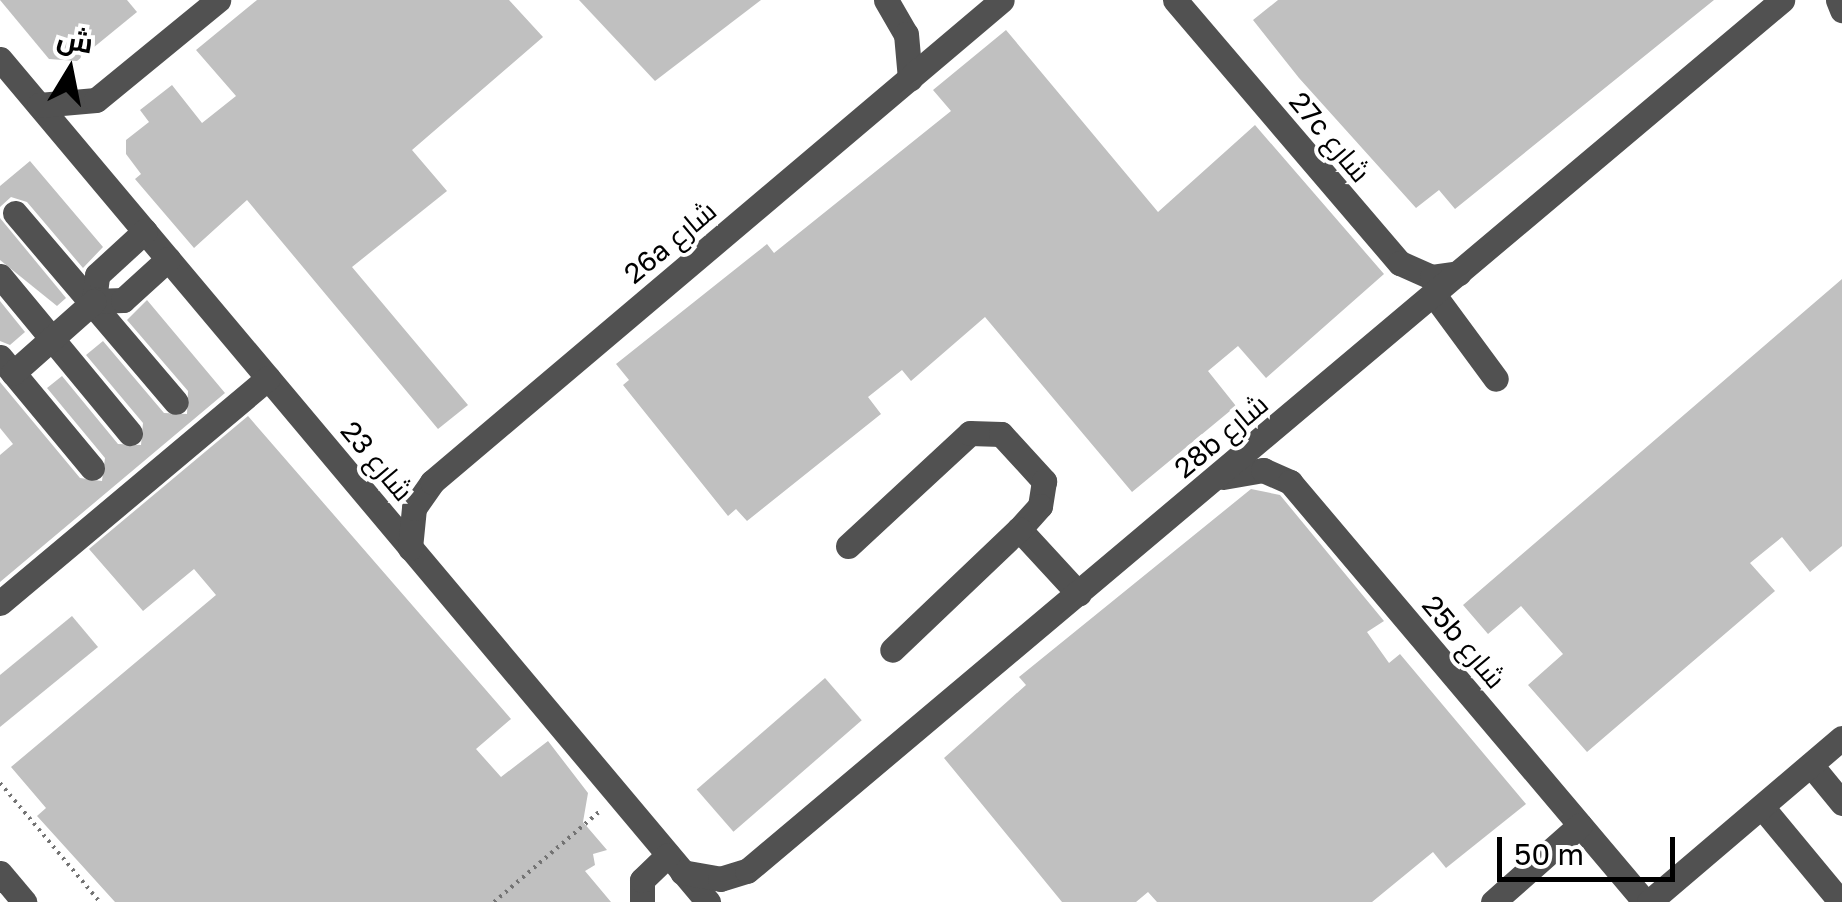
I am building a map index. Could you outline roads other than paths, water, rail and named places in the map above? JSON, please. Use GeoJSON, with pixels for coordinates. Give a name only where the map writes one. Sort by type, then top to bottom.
{"type":"FeatureCollection","features":[{"type":"Feature","properties":{"kind":"street"},"geometry":{"type":"LineString","coordinates":[[39,104],[96,100],[218,0]]}},
{"type":"Feature","properties":{"kind":"street"},"geometry":{"type":"LineString","coordinates":[[886,0],[906,34],[910,79]]}},
{"type":"Feature","properties":{"kind":"street","name":"26a شارع"},"geometry":{"type":"LineString","coordinates":[[410,548],[414,508],[432,482],[1002,0]]}},
{"type":"Feature","properties":{"kind":"street","name":"27c شارع"},"geometry":{"type":"LineString","coordinates":[[1175,0],[1400,264],[1432,277],[1459,273]]}},
{"type":"Feature","properties":{"kind":"street","name":"28b شارع"},"geometry":{"type":"LineString","coordinates":[[675,864],[720,879],[748,871],[1782,0]]}},
{"type":"Feature","properties":{"kind":"street"},"geometry":{"type":"LineString","coordinates":[[1838,0],[1842,10]]}},
{"type":"Feature","properties":{"kind":"street","name":"شارع 23"},"geometry":{"type":"LineString","coordinates":[[2,65],[39,104],[708,902]]}},
{"type":"Feature","properties":{"kind":"street"},"geometry":{"type":"LineString","coordinates":[[14,213],[176,402]]}},
{"type":"Feature","properties":{"kind":"street"},"geometry":{"type":"LineString","coordinates":[[93,302],[98,274],[145,231]]}},
{"type":"Feature","properties":{"kind":"street"},"geometry":{"type":"LineString","coordinates":[[92,468],[6,365],[52,338],[93,302],[123,300],[168,259]]}},
{"type":"Feature","properties":{"kind":"street"},"geometry":{"type":"LineString","coordinates":[[0,276],[130,433]]}},
{"type":"Feature","properties":{"kind":"street"},"geometry":{"type":"LineString","coordinates":[[1434,295],[1496,380]]}},
{"type":"Feature","properties":{"kind":"street"},"geometry":{"type":"LineString","coordinates":[[0,603],[268,378]]}},
{"type":"Feature","properties":{"kind":"street"},"geometry":{"type":"LineString","coordinates":[[848,546],[970,433],[985,429],[1001,434],[1044,480],[1040,506],[1020,529],[892,650]]}},
{"type":"Feature","properties":{"kind":"street","name":"25b شارع"},"geometry":{"type":"LineString","coordinates":[[1214,481],[1256,470],[1290,482],[1647,902]]}},
{"type":"Feature","properties":{"kind":"street"},"geometry":{"type":"LineString","coordinates":[[1020,529],[1079,594]]}},
{"type":"Feature","properties":{"kind":"street"},"geometry":{"type":"LineString","coordinates":[[1647,902],[1842,738]]}},
{"type":"Feature","properties":{"kind":"street"},"geometry":{"type":"LineString","coordinates":[[1811,765],[1842,803]]}},
{"type":"Feature","properties":{"kind":"street"},"geometry":{"type":"LineString","coordinates":[[1762,806],[1841,902]]}},
{"type":"Feature","properties":{"kind":"street"},"geometry":{"type":"LineString","coordinates":[[1493,902],[1580,826]]}},
{"type":"Feature","properties":{"kind":"street"},"geometry":{"type":"LineString","coordinates":[[642,902],[642,880],[675,864]]}},
{"type":"Feature","properties":{"kind":"street"},"geometry":{"type":"LineString","coordinates":[[0,873],[24,902]]}}]}
